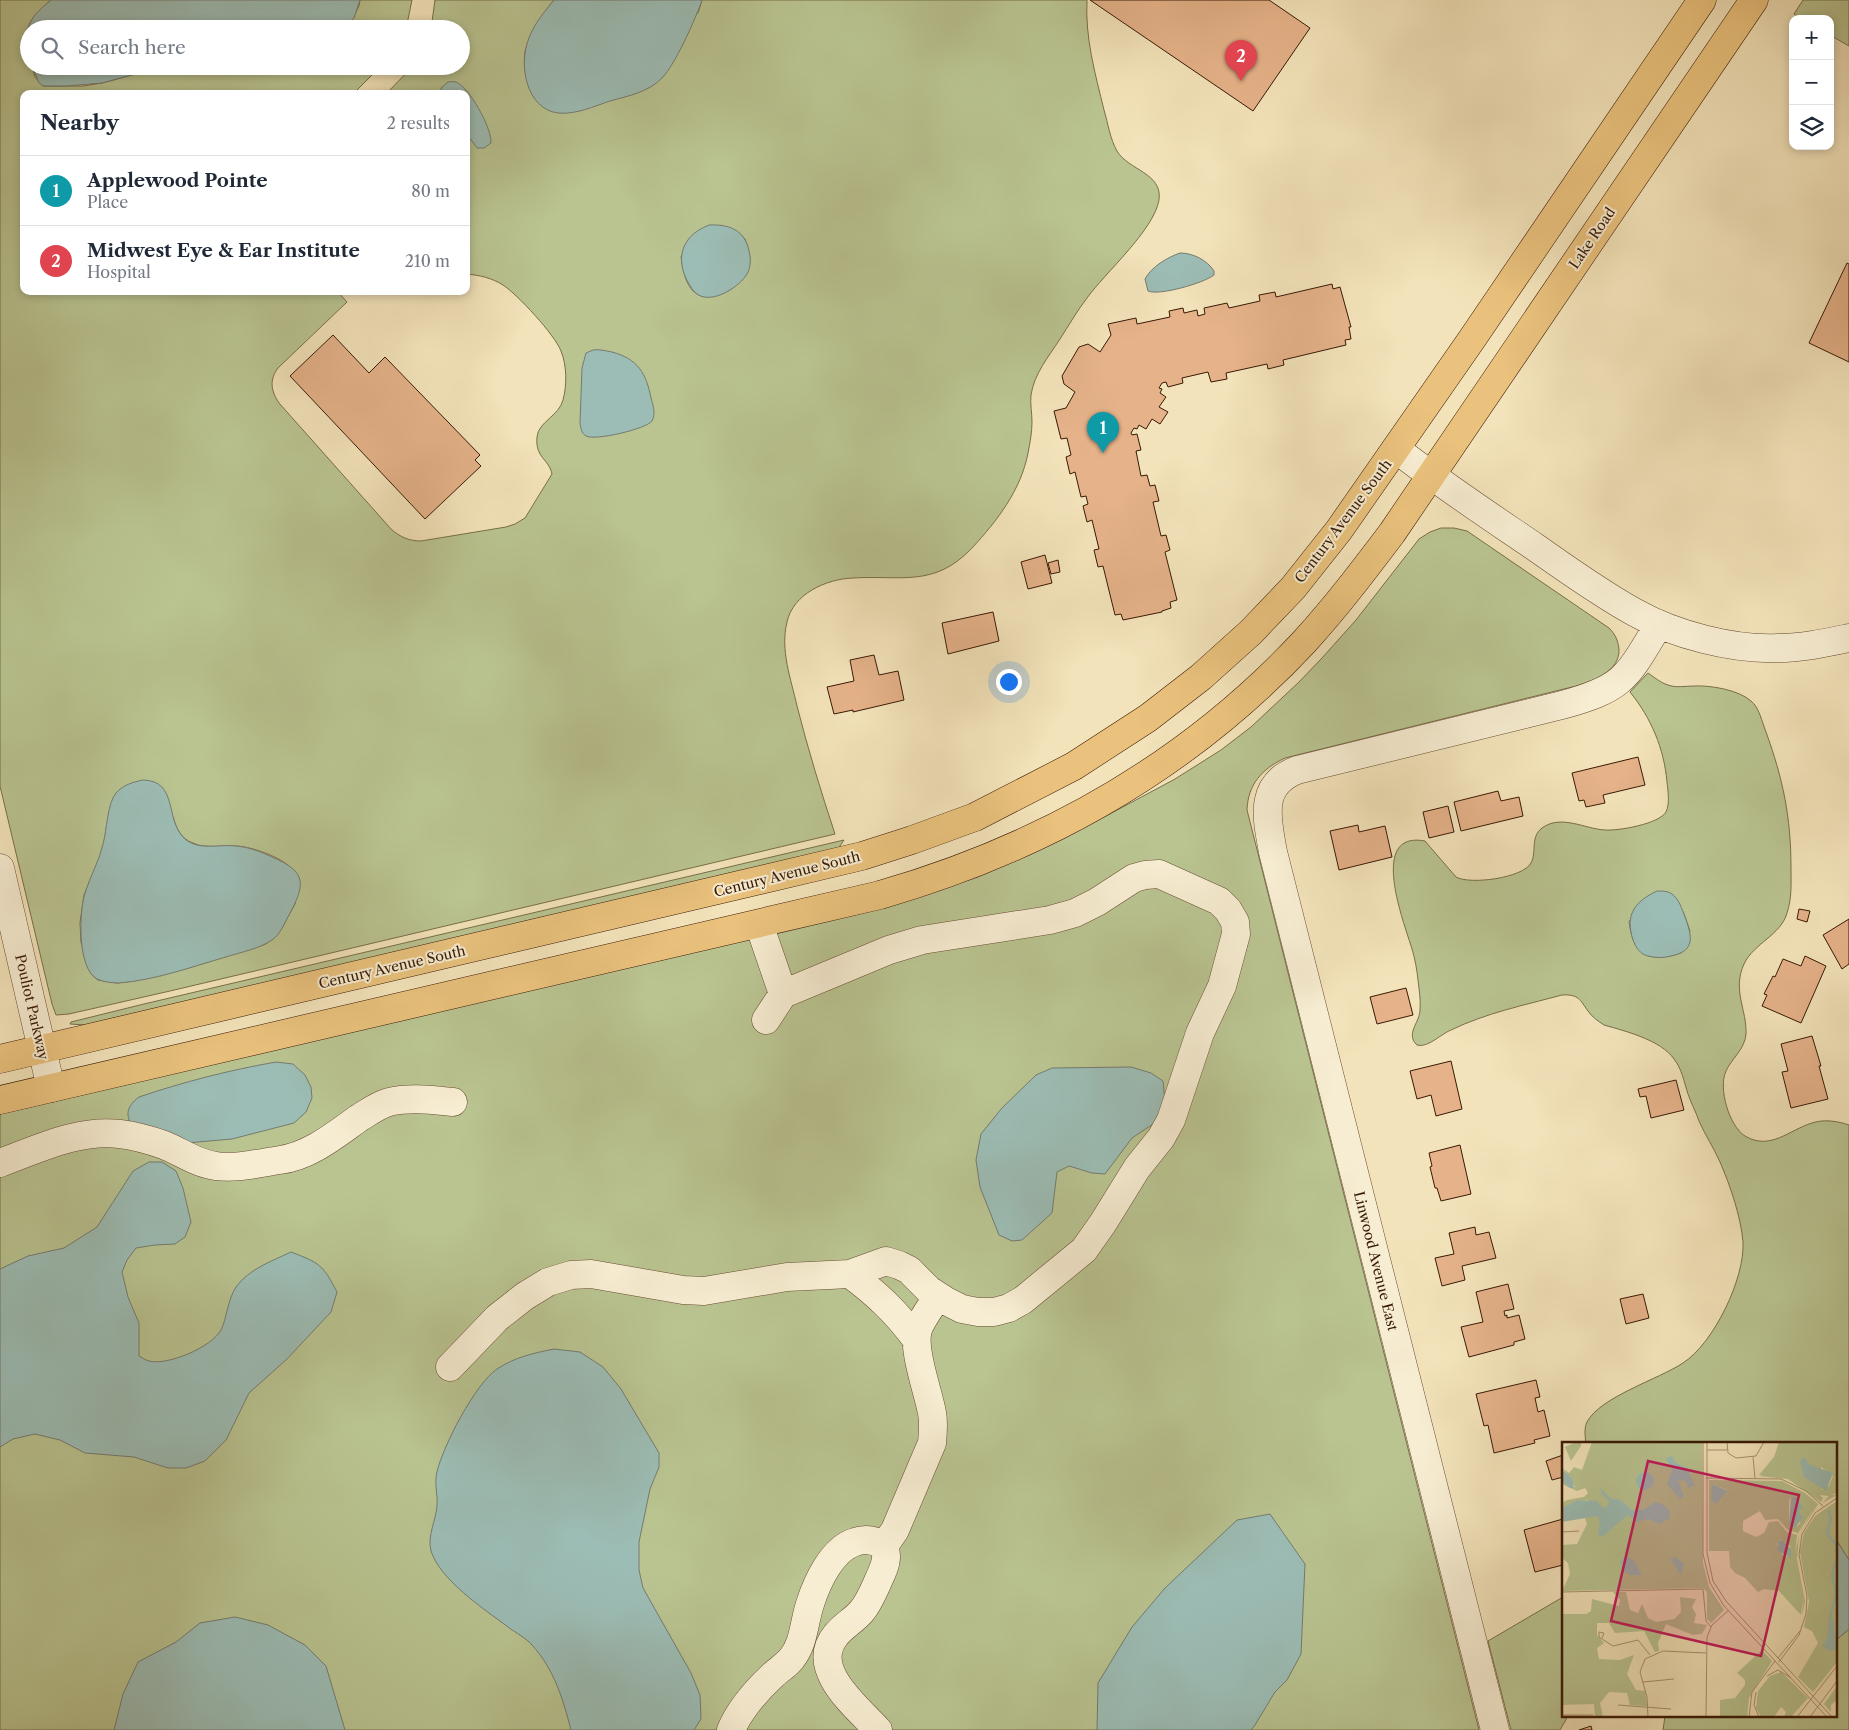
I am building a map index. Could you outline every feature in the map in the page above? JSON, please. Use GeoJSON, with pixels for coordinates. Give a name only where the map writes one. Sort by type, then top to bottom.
{"type":"FeatureCollection","features":[{"type":"Feature","properties":{"kind":"main road"},"geometry":{"type":"LineString","coordinates":[[1396,449],[1702,0]]}},
{"type":"Feature","properties":{"kind":"main road","name":"Lake Road"},"geometry":{"type":"LineString","coordinates":[[1430,475],[1754,0]]}},
{"type":"Feature","properties":{"kind":"main road","name":"Century Avenue South"},"geometry":{"type":"LineString","coordinates":[[0,1059],[844,861],[912,840],[975,817],[1036,787],[1100,750],[1148,718],[1201,676],[1251,632],[1293,588],[1339,530],[1396,449]]}},
{"type":"Feature","properties":{"kind":"main road"},"geometry":{"type":"LineString","coordinates":[[0,1100],[880,895],[974,864],[1060,826],[1119,792],[1149,773],[1234,708],[1303,642],[1345,595],[1369,564],[1430,475]]}},
{"type":"Feature","properties":{"kind":"street","name":"Century Avenue South"},"geometry":{"type":"LineString","coordinates":[[1396,449],[1430,475],[1613,600],[1659,624],[1702,638],[1752,648],[1801,647],[1849,638]]}},
{"type":"Feature","properties":{"kind":"street","name":"Linwood Avenue East"},"geometry":{"type":"LineString","coordinates":[[1495,1730],[1273,852],[1267,815],[1272,792],[1281,779],[1301,768],[1562,705],[1605,691],[1619,682],[1631,670],[1659,624]]}},
{"type":"Feature","properties":{"kind":"street","name":"Pouliot Parkway"},"geometry":{"type":"LineString","coordinates":[[0,868],[51,1088]]}},
{"type":"Feature","properties":{"kind":"street"},"geometry":{"type":"LineString","coordinates":[[450,1366],[497,1318],[524,1296],[548,1282],[571,1275],[591,1274],[683,1290],[704,1291],[788,1277],[850,1274],[886,1261],[909,1270],[928,1290],[962,1309],[994,1312],[1009,1308],[1023,1300],[1084,1250],[1104,1223],[1137,1168],[1161,1138],[1171,1120],[1200,1033],[1222,986],[1233,952],[1236,934],[1235,922],[1228,910],[1219,901],[1159,874],[1146,875],[1134,878],[1097,902],[1075,913],[1050,920],[922,940],[889,950],[783,994],[766,1020]]}},
{"type":"Feature","properties":{"kind":"street"},"geometry":{"type":"LineString","coordinates":[[758,924],[783,994]]}},
{"type":"Feature","properties":{"kind":"street"},"geometry":{"type":"LineString","coordinates":[[0,1163],[59,1141],[98,1134],[135,1136],[163,1144],[201,1162],[216,1166],[283,1160],[308,1153],[372,1110],[388,1102],[404,1100],[453,1102]]}},
{"type":"Feature","properties":{"kind":"street"},"geometry":{"type":"LineString","coordinates":[[850,1274],[878,1295],[901,1318],[916,1339],[932,1414],[932,1443],[895,1530],[884,1546]]}},
{"type":"Feature","properties":{"kind":"street"},"geometry":{"type":"LineString","coordinates":[[916,1339],[922,1323],[938,1296]]}},
{"type":"Feature","properties":{"kind":"street"},"geometry":{"type":"LineString","coordinates":[[731,1730],[740,1712],[758,1688],[791,1659],[799,1645],[810,1604],[823,1574],[836,1555],[846,1545],[869,1539],[877,1541],[884,1546],[886,1551],[885,1564],[862,1611],[834,1637],[828,1648],[828,1665],[834,1681],[878,1730]]}},
{"type":"Feature","properties":{"kind":"street"},"geometry":{"type":"LineString","coordinates":[[799,1645],[828,1665]]}},
{"type":"Feature","properties":{"kind":"green space"},"geometry":{"type":"Polygon","coordinates":[[[0,0],[51,0],[32,20],[20,20],[20,75],[34,75],[43,86],[83,86],[132,75],[372,75],[357,90],[20,90],[20,295],[341,295],[347,302],[275,372],[272,381],[274,394],[279,403],[391,529],[405,538],[421,541],[506,527],[525,518],[552,474],[538,450],[537,437],[541,427],[561,406],[566,382],[561,351],[535,315],[503,285],[485,277],[470,274],[470,90],[390,90],[404,75],[470,75],[470,20],[432,20],[435,0],[554,0],[537,25],[525,52],[526,75],[529,88],[698,13],[702,0],[1087,0],[1091,55],[1113,141],[1122,157],[1144,172],[1156,184],[1159,191],[1159,200],[1155,212],[1139,238],[1083,303],[1035,380],[1031,395],[1032,430],[1025,467],[1007,504],[981,538],[958,561],[944,569],[916,577],[870,577],[832,581],[803,596],[790,612],[785,633],[787,664],[806,738],[835,834],[69,1014],[56,1015],[0,786],[0,0]],[[739,233],[681,256],[685,278],[694,292],[708,296],[718,295],[730,290],[748,248],[745,239],[739,233]],[[173,817],[104,843],[99,861],[84,895],[80,923],[81,942],[88,968],[98,980],[117,983],[134,981],[181,970],[266,944],[280,931],[295,904],[298,877],[287,864],[268,854],[241,846],[198,845],[185,839],[173,817]]]}},
{"type":"Feature","properties":{"kind":"green space"},"geometry":{"type":"Polygon","coordinates":[[[360,0],[412,0],[408,20],[352,20],[360,0]]]}},
{"type":"Feature","properties":{"kind":"green space"},"geometry":{"type":"Polygon","coordinates":[[[1803,0],[1849,0],[1849,46],[1834,37],[1834,15],[1794,14],[1803,0]]]}},
{"type":"Feature","properties":{"kind":"green space"},"geometry":{"type":"Polygon","coordinates":[[[1441,528],[1467,531],[1609,628],[1616,637],[1619,646],[1618,657],[1611,669],[1598,678],[1576,686],[1285,758],[1263,772],[1258,778],[1250,792],[1247,810],[1479,1730],[0,1730],[0,1114],[900,903],[978,877],[1065,838],[1175,779],[1221,750],[1251,727],[1322,658],[1356,620],[1419,539],[1441,528]]]}},
{"type":"Feature","properties":{"kind":"green space"},"geometry":{"type":"Polygon","coordinates":[[[1648,673],[1671,686],[1716,687],[1746,697],[1754,704],[1760,715],[1772,749],[1785,798],[1791,849],[1790,902],[1784,921],[1754,950],[1744,964],[1739,983],[1746,1034],[1741,1049],[1726,1071],[1723,1087],[1724,1096],[1734,1124],[1745,1136],[1754,1140],[1763,1141],[1779,1138],[1804,1126],[1821,1121],[1840,1122],[1849,1125],[1849,1560],[1836,1540],[1836,1442],[1586,1442],[1586,1424],[1604,1404],[1673,1369],[1695,1354],[1716,1325],[1733,1291],[1739,1273],[1743,1242],[1740,1222],[1728,1181],[1699,1121],[1681,1071],[1674,1059],[1668,1052],[1652,1041],[1604,1025],[1591,1015],[1581,1001],[1576,997],[1568,995],[1492,1014],[1464,1024],[1426,1044],[1417,1045],[1412,1037],[1419,1014],[1420,998],[1415,961],[1394,882],[1394,864],[1398,850],[1408,841],[1425,841],[1456,877],[1472,880],[1496,879],[1518,873],[1531,863],[1536,836],[1542,828],[1549,824],[1565,822],[1611,830],[1638,826],[1662,816],[1666,812],[1668,801],[1663,757],[1650,723],[1630,692],[1648,673]],[[1675,898],[1629,921],[1634,942],[1645,954],[1652,956],[1670,956],[1681,953],[1690,931],[1684,914],[1675,898]]]}},
{"type":"Feature","properties":{"kind":"green space"},"geometry":{"type":"Polygon","coordinates":[[[844,840],[838,849],[85,1025],[70,1024],[71,1022],[144,1004],[844,840]]]}},
{"type":"Feature","properties":{"kind":"green space"},"geometry":{"type":"Polygon","coordinates":[[[1562,1598],[1562,1718],[1567,1718],[1560,1730],[1511,1730],[1488,1641],[1562,1598]]]}},
{"type":"Feature","properties":{"kind":"green space"},"geometry":{"type":"Polygon","coordinates":[[[1849,1629],[1849,1730],[1663,1730],[1665,1718],[1836,1718],[1836,1640],[1849,1629]]]}},
{"type":"Feature","properties":{"kind":"water"},"geometry":{"type":"Polygon","coordinates":[[[51,0],[360,0],[352,20],[32,20],[51,0]]]}},
{"type":"Feature","properties":{"kind":"water"},"geometry":{"type":"Polygon","coordinates":[[[554,0],[702,0],[679,52],[667,72],[657,83],[645,90],[585,110],[558,113],[547,110],[538,103],[532,94],[527,84],[524,60],[531,33],[543,13],[554,0]]]}},
{"type":"Feature","properties":{"kind":"water"},"geometry":{"type":"Polygon","coordinates":[[[36,75],[132,75],[102,83],[43,86],[39,83],[36,75]]]}},
{"type":"Feature","properties":{"kind":"water"},"geometry":{"type":"Polygon","coordinates":[[[448,82],[455,82],[465,90],[441,90],[448,82]]]}},
{"type":"Feature","properties":{"kind":"water"},"geometry":{"type":"Polygon","coordinates":[[[470,96],[484,118],[491,143],[484,148],[477,148],[470,138],[470,96]]]}},
{"type":"Feature","properties":{"kind":"water"},"geometry":{"type":"Polygon","coordinates":[[[709,225],[729,227],[740,233],[747,244],[750,254],[749,269],[743,280],[729,290],[713,297],[699,295],[693,290],[683,271],[682,261],[682,252],[685,244],[699,230],[709,225]]]}},
{"type":"Feature","properties":{"kind":"water"},"geometry":{"type":"Polygon","coordinates":[[[1180,253],[1190,254],[1204,260],[1214,271],[1214,275],[1201,282],[1181,288],[1162,292],[1148,291],[1145,279],[1151,270],[1170,257],[1180,253]]]}},
{"type":"Feature","properties":{"kind":"water"},"geometry":{"type":"Polygon","coordinates":[[[593,350],[603,350],[621,355],[639,368],[646,381],[653,404],[652,421],[631,431],[609,436],[591,437],[583,433],[580,423],[582,368],[586,353],[593,350]]]}},
{"type":"Feature","properties":{"kind":"water"},"geometry":{"type":"Polygon","coordinates":[[[143,780],[154,782],[162,787],[167,794],[179,831],[191,843],[203,846],[230,846],[250,849],[264,853],[292,868],[300,880],[300,887],[284,926],[275,938],[250,950],[146,979],[111,983],[97,979],[90,973],[86,964],[81,939],[85,893],[101,851],[113,798],[125,786],[143,780]]]}},
{"type":"Feature","properties":{"kind":"water"},"geometry":{"type":"Polygon","coordinates":[[[1657,891],[1672,894],[1680,904],[1685,917],[1690,942],[1685,950],[1679,954],[1666,957],[1651,957],[1641,952],[1634,943],[1630,923],[1633,910],[1642,900],[1657,891]]]}},
{"type":"Feature","properties":{"kind":"water"},"geometry":{"type":"Polygon","coordinates":[[[276,1062],[293,1064],[305,1075],[311,1087],[312,1098],[306,1112],[294,1123],[232,1139],[186,1143],[132,1126],[128,1118],[128,1110],[139,1097],[207,1077],[276,1062]]]}},
{"type":"Feature","properties":{"kind":"water"},"geometry":{"type":"Polygon","coordinates":[[[1131,1067],[1151,1073],[1163,1081],[1165,1101],[1159,1120],[1132,1138],[1105,1174],[1092,1173],[1069,1166],[1057,1172],[1052,1213],[1022,1240],[1012,1241],[999,1235],[980,1187],[976,1160],[981,1134],[1002,1108],[1036,1075],[1052,1068],[1131,1067]]]}},
{"type":"Feature","properties":{"kind":"water"},"geometry":{"type":"Polygon","coordinates":[[[149,1162],[162,1162],[176,1171],[183,1188],[191,1222],[185,1237],[175,1244],[136,1248],[127,1260],[122,1272],[128,1297],[139,1323],[139,1356],[149,1361],[167,1361],[188,1354],[208,1343],[221,1330],[231,1298],[241,1281],[261,1266],[291,1252],[315,1262],[328,1276],[337,1292],[331,1312],[287,1359],[249,1393],[226,1440],[205,1461],[186,1468],[168,1468],[134,1457],[85,1453],[60,1440],[35,1434],[13,1439],[0,1447],[0,1269],[28,1256],[64,1248],[97,1227],[133,1171],[149,1162]]]}},
{"type":"Feature","properties":{"kind":"water"},"geometry":{"type":"Polygon","coordinates":[[[554,1349],[580,1352],[603,1367],[621,1389],[659,1453],[659,1467],[650,1489],[639,1542],[639,1570],[643,1588],[691,1673],[700,1695],[701,1719],[694,1730],[571,1730],[557,1685],[540,1654],[527,1640],[475,1603],[453,1583],[443,1573],[431,1551],[430,1540],[437,1506],[437,1472],[446,1447],[470,1401],[488,1377],[497,1369],[518,1358],[554,1349]]]}},
{"type":"Feature","properties":{"kind":"water"},"geometry":{"type":"Polygon","coordinates":[[[1270,1514],[1305,1564],[1301,1654],[1287,1680],[1275,1692],[1251,1730],[1097,1730],[1098,1683],[1132,1627],[1165,1588],[1237,1520],[1270,1514]]]}},
{"type":"Feature","properties":{"kind":"water"},"geometry":{"type":"Polygon","coordinates":[[[1836,1540],[1849,1560],[1849,1629],[1836,1640],[1836,1540]]]}},
{"type":"Feature","properties":{"kind":"water"},"geometry":{"type":"Polygon","coordinates":[[[235,1617],[268,1625],[305,1645],[326,1666],[345,1730],[114,1730],[123,1694],[138,1662],[176,1642],[200,1623],[235,1617]]]}},
{"type":"Feature","properties":{"kind":"building"},"geometry":{"type":"Polygon","coordinates":[[[1090,0],[1269,0],[1310,28],[1253,111],[1090,0]]]}},
{"type":"Feature","properties":{"kind":"building"},"geometry":{"type":"Polygon","coordinates":[[[1847,263],[1849,264],[1849,362],[1809,343],[1847,263]]]}},
{"type":"Feature","properties":{"kind":"building"},"geometry":{"type":"Polygon","coordinates":[[[1332,284],[1333,289],[1340,287],[1351,327],[1349,327],[1351,339],[1345,340],[1346,345],[1283,360],[1284,365],[1268,369],[1267,364],[1226,373],[1227,379],[1211,382],[1208,372],[1182,378],[1183,383],[1168,387],[1166,382],[1162,383],[1159,388],[1162,389],[1160,393],[1166,397],[1159,407],[1168,412],[1160,424],[1152,419],[1146,429],[1139,425],[1131,433],[1132,435],[1137,434],[1141,450],[1136,451],[1141,476],[1147,475],[1150,486],[1155,485],[1159,501],[1153,502],[1161,536],[1166,535],[1170,550],[1165,552],[1177,600],[1170,602],[1171,608],[1162,612],[1123,620],[1121,614],[1115,615],[1103,566],[1098,567],[1094,550],[1099,549],[1092,520],[1087,522],[1083,506],[1088,504],[1086,496],[1081,497],[1075,472],[1070,474],[1066,457],[1071,455],[1067,438],[1061,439],[1054,411],[1066,408],[1075,392],[1064,384],[1062,376],[1079,347],[1088,344],[1100,352],[1111,335],[1108,324],[1136,318],[1137,324],[1170,317],[1169,311],[1183,308],[1184,313],[1197,310],[1198,316],[1205,314],[1204,308],[1227,303],[1229,308],[1260,301],[1259,295],[1275,292],[1276,297],[1332,284]]]}},
{"type":"Feature","properties":{"kind":"building"},"geometry":{"type":"Polygon","coordinates":[[[333,335],[369,373],[385,357],[480,455],[475,460],[481,466],[425,519],[290,376],[333,335]]]}},
{"type":"Feature","properties":{"kind":"building"},"geometry":{"type":"Polygon","coordinates":[[[1045,555],[1052,583],[1028,589],[1021,562],[1045,555]]]}},
{"type":"Feature","properties":{"kind":"building"},"geometry":{"type":"Polygon","coordinates":[[[1058,560],[1060,572],[1051,574],[1048,563],[1058,560]]]}},
{"type":"Feature","properties":{"kind":"building"},"geometry":{"type":"Polygon","coordinates":[[[993,612],[999,641],[948,654],[942,623],[993,612]]]}},
{"type":"Feature","properties":{"kind":"building"},"geometry":{"type":"Polygon","coordinates":[[[874,655],[879,675],[898,671],[904,700],[853,712],[853,710],[834,714],[827,687],[854,681],[850,660],[874,655]]]}},
{"type":"Feature","properties":{"kind":"building"},"geometry":{"type":"Polygon","coordinates":[[[1638,757],[1645,785],[1603,795],[1605,803],[1586,807],[1584,800],[1579,801],[1572,773],[1638,757]]]}},
{"type":"Feature","properties":{"kind":"building"},"geometry":{"type":"Polygon","coordinates":[[[1498,791],[1501,801],[1519,797],[1523,816],[1461,831],[1454,802],[1498,791]]]}},
{"type":"Feature","properties":{"kind":"building"},"geometry":{"type":"Polygon","coordinates":[[[1448,806],[1454,832],[1429,838],[1423,812],[1448,806]]]}},
{"type":"Feature","properties":{"kind":"building"},"geometry":{"type":"Polygon","coordinates":[[[1358,825],[1359,832],[1385,826],[1392,857],[1339,870],[1330,831],[1358,825]]]}},
{"type":"Feature","properties":{"kind":"building"},"geometry":{"type":"Polygon","coordinates":[[[1799,909],[1810,911],[1807,922],[1797,919],[1799,909]]]}},
{"type":"Feature","properties":{"kind":"building"},"geometry":{"type":"Polygon","coordinates":[[[1849,919],[1849,964],[1842,969],[1823,935],[1849,919]]]}},
{"type":"Feature","properties":{"kind":"building"},"geometry":{"type":"Polygon","coordinates":[[[1805,956],[1826,966],[1801,1023],[1762,1006],[1767,995],[1764,994],[1773,976],[1775,977],[1783,959],[1801,966],[1805,956]]]}},
{"type":"Feature","properties":{"kind":"building"},"geometry":{"type":"Polygon","coordinates":[[[1406,988],[1413,1015],[1377,1024],[1370,997],[1406,988]]]}},
{"type":"Feature","properties":{"kind":"building"},"geometry":{"type":"Polygon","coordinates":[[[1812,1036],[1828,1099],[1791,1108],[1782,1072],[1788,1071],[1781,1044],[1812,1036]]]}},
{"type":"Feature","properties":{"kind":"building"},"geometry":{"type":"Polygon","coordinates":[[[1451,1061],[1462,1109],[1436,1116],[1431,1095],[1417,1099],[1410,1071],[1451,1061]]]}},
{"type":"Feature","properties":{"kind":"building"},"geometry":{"type":"Polygon","coordinates":[[[1676,1080],[1684,1110],[1651,1118],[1646,1096],[1640,1097],[1638,1089],[1676,1080]]]}},
{"type":"Feature","properties":{"kind":"building"},"geometry":{"type":"Polygon","coordinates":[[[1460,1145],[1471,1194],[1441,1201],[1437,1188],[1435,1188],[1429,1153],[1460,1145]]]}},
{"type":"Feature","properties":{"kind":"building"},"geometry":{"type":"Polygon","coordinates":[[[1475,1227],[1476,1235],[1489,1232],[1496,1258],[1462,1266],[1465,1280],[1442,1286],[1435,1258],[1454,1254],[1449,1233],[1475,1227]]]}},
{"type":"Feature","properties":{"kind":"building"},"geometry":{"type":"Polygon","coordinates":[[[1508,1284],[1514,1309],[1504,1311],[1505,1316],[1507,1315],[1507,1318],[1519,1315],[1525,1339],[1514,1342],[1514,1345],[1469,1357],[1461,1327],[1483,1322],[1476,1292],[1508,1284]]]}},
{"type":"Feature","properties":{"kind":"building"},"geometry":{"type":"Polygon","coordinates":[[[1643,1294],[1649,1318],[1626,1324],[1620,1299],[1643,1294]]]}},
{"type":"Feature","properties":{"kind":"building"},"geometry":{"type":"Polygon","coordinates":[[[1536,1380],[1540,1397],[1535,1398],[1538,1412],[1544,1410],[1550,1436],[1534,1440],[1535,1443],[1494,1453],[1488,1425],[1484,1426],[1476,1394],[1536,1380]]]}},
{"type":"Feature","properties":{"kind":"building"},"geometry":{"type":"Polygon","coordinates":[[[1562,1455],[1562,1477],[1552,1480],[1546,1461],[1562,1455]]]}},
{"type":"Feature","properties":{"kind":"building"},"geometry":{"type":"Polygon","coordinates":[[[1562,1519],[1562,1565],[1535,1572],[1524,1530],[1562,1519]]]}},
{"type":"Feature","properties":{"kind":"building"},"geometry":{"type":"Polygon","coordinates":[[[1591,1726],[1592,1730],[1579,1730],[1591,1726]]]}},
{"type":"Feature","properties":{"kind":"place","name":"Midwest Eye & Ear Institute"},"geometry":{"type":"Point","coordinates":[1241,81]}},
{"type":"Feature","properties":{"kind":"place","name":"Applewood Pointe"},"geometry":{"type":"Point","coordinates":[1103,453]}}]}
